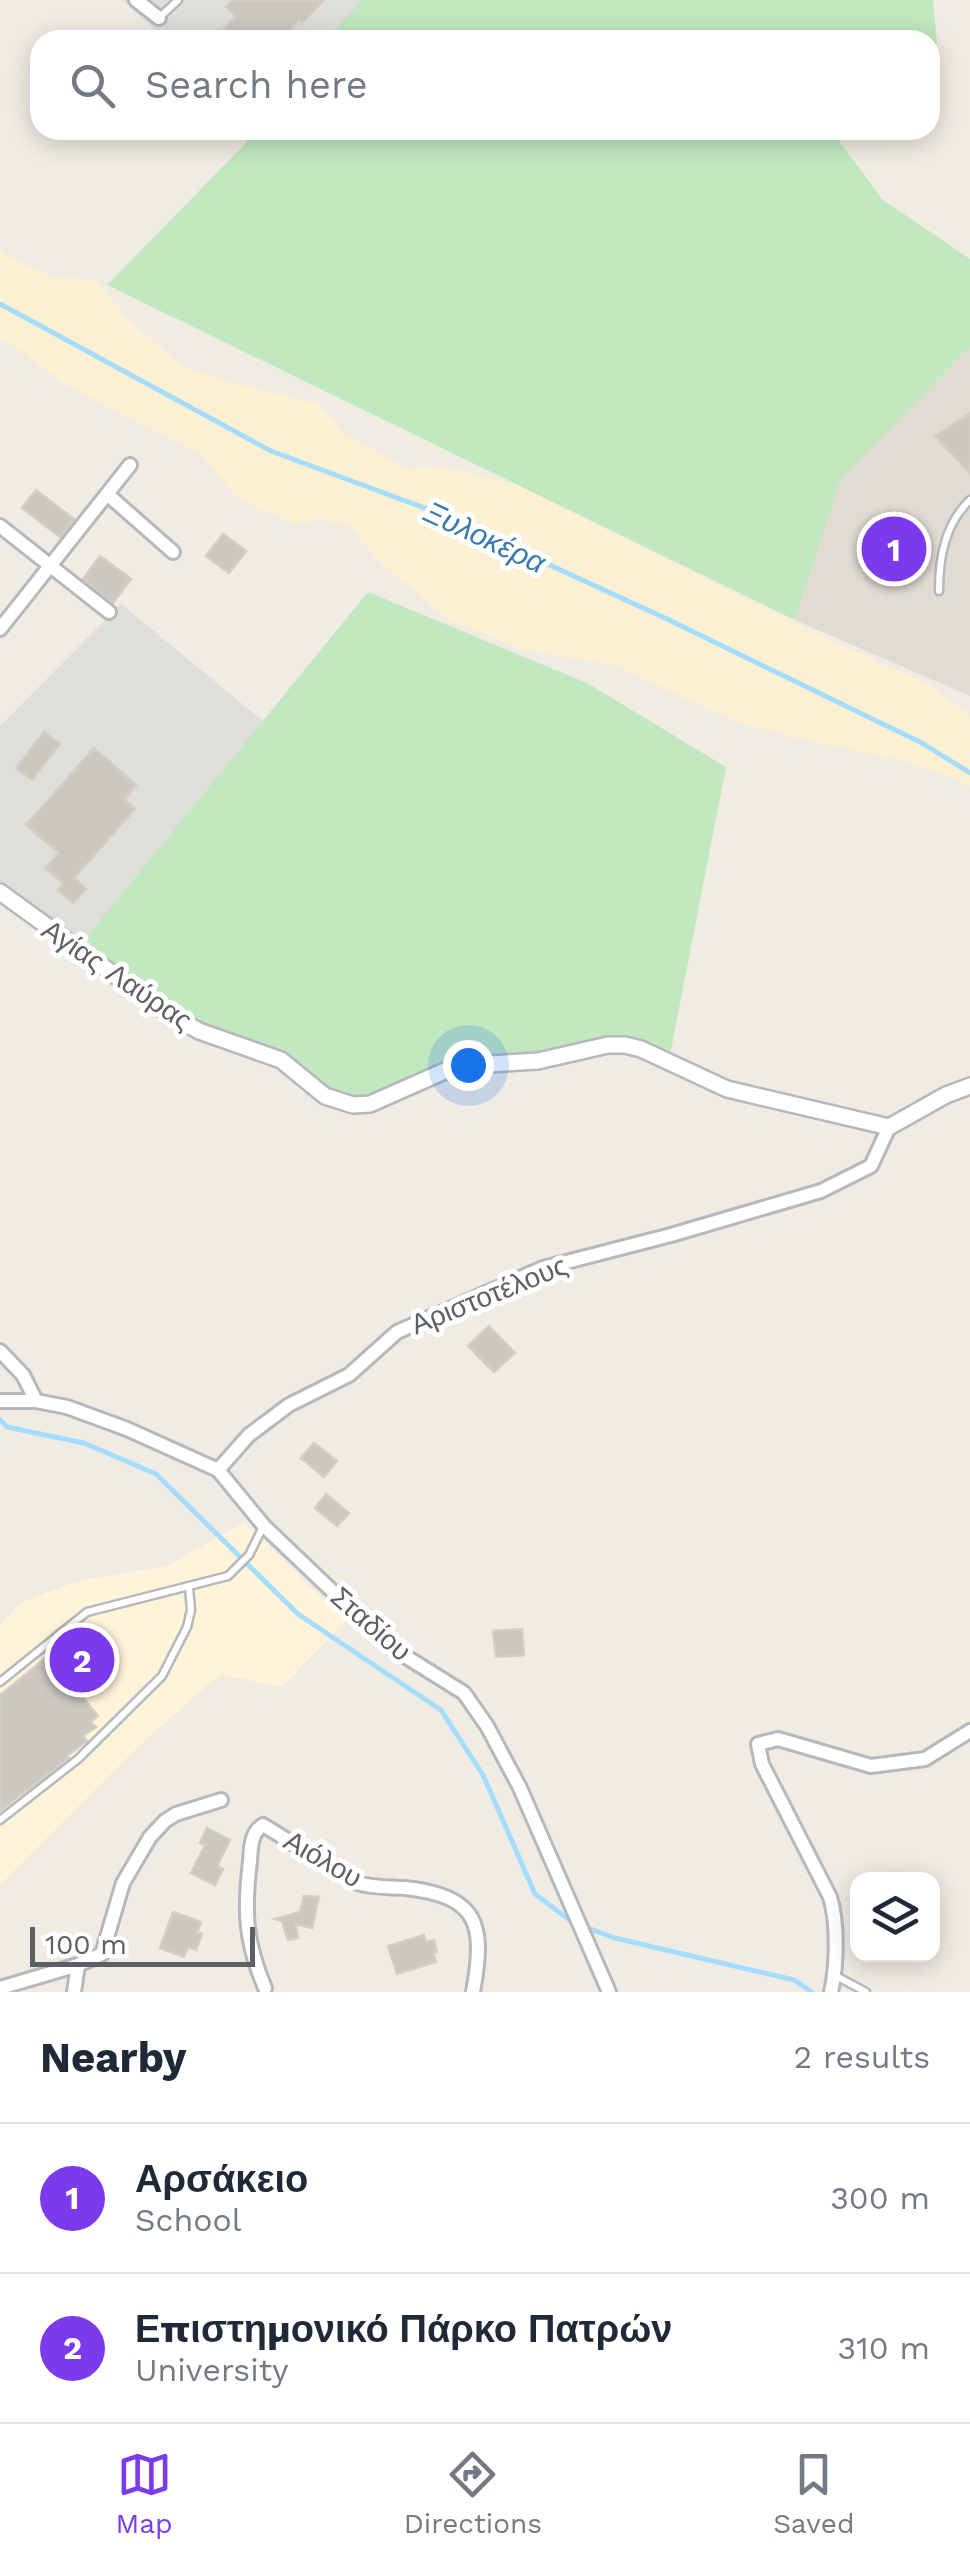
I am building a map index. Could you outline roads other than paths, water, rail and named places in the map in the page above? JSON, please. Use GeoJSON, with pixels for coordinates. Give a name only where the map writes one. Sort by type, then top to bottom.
{"type":"FeatureCollection","features":[{"type":"Feature","properties":{"kind":"street"},"geometry":{"type":"LineString","coordinates":[[136,0],[159,18]]}},
{"type":"Feature","properties":{"kind":"street"},"geometry":{"type":"LineString","coordinates":[[0,629],[130,465]]}},
{"type":"Feature","properties":{"kind":"street"},"geometry":{"type":"LineString","coordinates":[[107,494],[173,552]]}},
{"type":"Feature","properties":{"kind":"street"},"geometry":{"type":"LineString","coordinates":[[0,526],[109,612]]}},
{"type":"Feature","properties":{"kind":"street","name":"Αγίας Λαύρας"},"geometry":{"type":"LineString","coordinates":[[0,892],[164,1011],[198,1031],[281,1060],[326,1096],[353,1105],[370,1104],[456,1066],[538,1061],[608,1044],[641,1049],[727,1090],[889,1127]]}},
{"type":"Feature","properties":{"kind":"street"},"geometry":{"type":"LineString","coordinates":[[889,1127],[970,1086]]}},
{"type":"Feature","properties":{"kind":"street","name":"Αριστοτέλους"},"geometry":{"type":"LineString","coordinates":[[218,1470],[248,1435],[290,1406],[349,1375],[396,1332],[544,1268],[820,1191],[870,1166],[889,1127]]}},
{"type":"Feature","properties":{"kind":"street"},"geometry":{"type":"LineString","coordinates":[[0,1351],[24,1375],[36,1401]]}},
{"type":"Feature","properties":{"kind":"street","name":"Σταδίου"},"geometry":{"type":"LineString","coordinates":[[0,1401],[36,1401],[67,1407],[218,1470],[264,1526],[392,1648],[464,1693],[520,1788],[609,1992]]}},
{"type":"Feature","properties":{"kind":"street"},"geometry":{"type":"LineString","coordinates":[[831,1992],[835,1976],[834,1910],[762,1764],[758,1744],[778,1740],[871,1766],[925,1759],[970,1731]]}},
{"type":"Feature","properties":{"kind":"street"},"geometry":{"type":"LineString","coordinates":[[0,1988],[98,1958],[105,1950],[123,1883],[141,1848],[157,1828],[176,1814],[221,1800]]}},
{"type":"Feature","properties":{"kind":"street","name":"Αιόλου"},"geometry":{"type":"LineString","coordinates":[[265,1990],[250,1944],[245,1901],[251,1845],[260,1825],[296,1843],[357,1883],[438,1894],[460,1907],[474,1921],[480,1941],[473,1992]]}},
{"type":"Feature","properties":{"kind":"street"},"geometry":{"type":"LineString","coordinates":[[74,1992],[78,1966]]}},
{"type":"Feature","properties":{"kind":"lane"},"geometry":{"type":"LineString","coordinates":[[159,18],[178,0]]}},
{"type":"Feature","properties":{"kind":"lane"},"geometry":{"type":"LineString","coordinates":[[940,591],[943,546],[956,516],[970,500]]}},
{"type":"Feature","properties":{"kind":"lane"},"geometry":{"type":"LineString","coordinates":[[0,1682],[86,1612],[228,1576],[249,1554],[264,1526]]}},
{"type":"Feature","properties":{"kind":"lane"},"geometry":{"type":"LineString","coordinates":[[0,1820],[78,1758],[162,1676],[187,1627],[190,1587]]}},
{"type":"Feature","properties":{"kind":"lane"},"geometry":{"type":"LineString","coordinates":[[835,1976],[866,1992]]}},
{"type":"Feature","properties":{"kind":"waterway","name":"Ξυλοκέρα"},"geometry":{"type":"LineString","coordinates":[[0,304],[271,451],[430,510],[667,619],[922,743],[970,773]]}},
{"type":"Feature","properties":{"kind":"waterway"},"geometry":{"type":"LineString","coordinates":[[0,1420],[7,1427],[84,1443],[156,1474],[298,1614],[441,1710],[483,1775],[535,1894],[575,1924]]}},
{"type":"Feature","properties":{"kind":"waterway"},"geometry":{"type":"LineString","coordinates":[[585,1927],[615,1938],[794,1980],[812,1992]]}},
{"type":"Feature","properties":{"kind":"place","name":"Αρσάκειο"},"geometry":{"type":"Point","coordinates":[894,549]}},
{"type":"Feature","properties":{"kind":"place","name":"Επιστημονικό Πάρκο Πατρών"},"geometry":{"type":"Point","coordinates":[82,1660]}}]}
